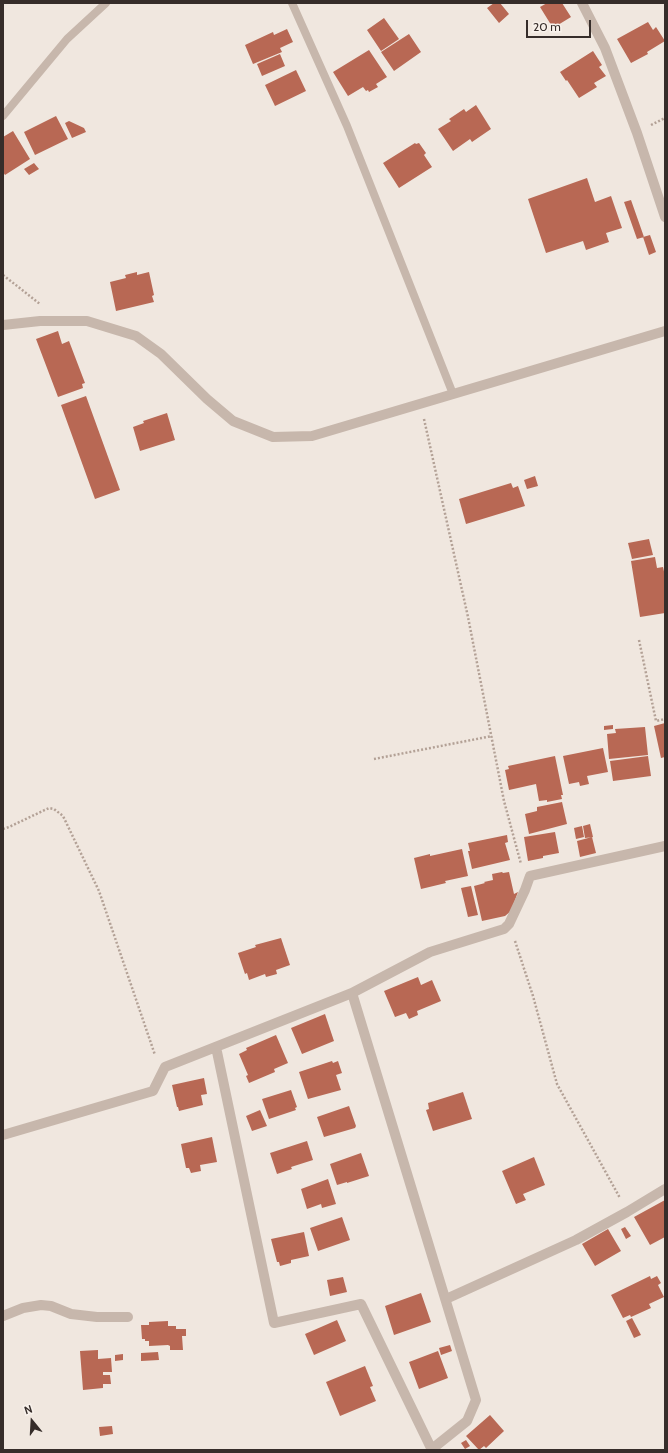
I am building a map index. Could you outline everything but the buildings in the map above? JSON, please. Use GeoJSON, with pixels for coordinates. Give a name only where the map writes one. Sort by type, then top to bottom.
{"type":"FeatureCollection","features":[{"type":"Feature","properties":{"kind":"street"},"geometry":{"type":"LineString","coordinates":[[582,3],[605,48],[637,133],[665,217]]}},
{"type":"Feature","properties":{"kind":"street"},"geometry":{"type":"LineString","coordinates":[[3,325],[55,321],[87,321],[136,336],[161,354],[207,399],[233,421],[273,437],[312,436],[665,331]]}},
{"type":"Feature","properties":{"kind":"street"},"geometry":{"type":"LineString","coordinates":[[3,1135],[153,1091],[165,1067],[352,993],[430,952],[504,929],[509,924],[530,876],[665,846]]}},
{"type":"Feature","properties":{"kind":"street"},"geometry":{"type":"LineString","coordinates":[[216,1047],[274,1323],[361,1304],[432,1449],[467,1421],[476,1400],[352,993]]}},
{"type":"Feature","properties":{"kind":"street"},"geometry":{"type":"LineString","coordinates":[[446,1299],[576,1240],[665,1189]]}},
{"type":"Feature","properties":{"kind":"street"},"geometry":{"type":"LineString","coordinates":[[3,1316],[23,1308],[41,1305],[51,1306],[71,1314],[128,1317]]}},
{"type":"Feature","properties":{"kind":"lane"},"geometry":{"type":"LineString","coordinates":[[3,116],[68,39],[106,3]]}},
{"type":"Feature","properties":{"kind":"lane"},"geometry":{"type":"LineString","coordinates":[[292,3],[347,126],[453,394]]}},
{"type":"Feature","properties":{"kind":"path"},"geometry":{"type":"LineString","coordinates":[[3,275],[40,303],[55,321]]}},
{"type":"Feature","properties":{"kind":"path"},"geometry":{"type":"LineString","coordinates":[[421,403],[467,609],[504,801],[521,865],[530,876]]}},
{"type":"Feature","properties":{"kind":"path"},"geometry":{"type":"LineString","coordinates":[[639,640],[656,721],[665,719]]}},
{"type":"Feature","properties":{"kind":"path"},"geometry":{"type":"LineString","coordinates":[[374,758],[492,736]]}},
{"type":"Feature","properties":{"kind":"path"},"geometry":{"type":"LineString","coordinates":[[3,829],[49,808],[54,809],[63,816],[99,891],[157,1060],[165,1067]]}},
{"type":"Feature","properties":{"kind":"path"},"geometry":{"type":"LineString","coordinates":[[509,924],[533,996],[557,1084],[627,1212]]}}]}
